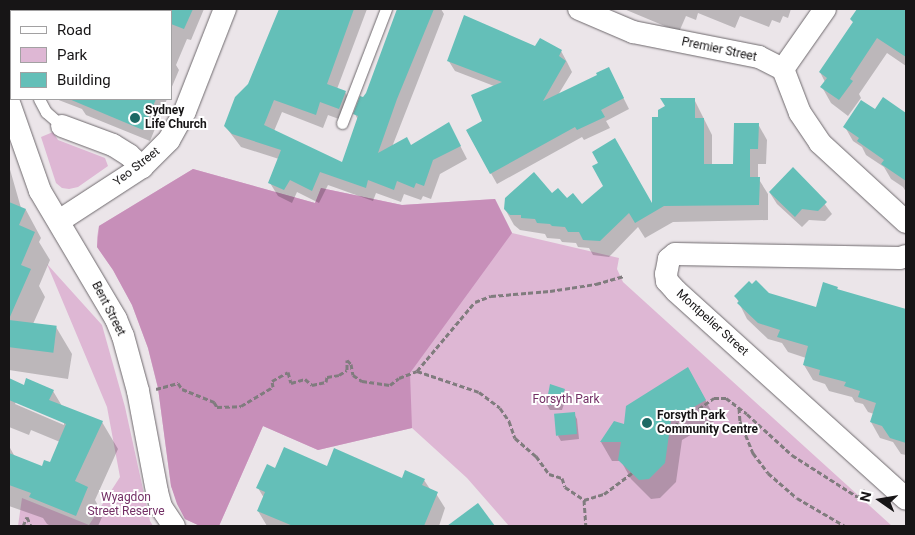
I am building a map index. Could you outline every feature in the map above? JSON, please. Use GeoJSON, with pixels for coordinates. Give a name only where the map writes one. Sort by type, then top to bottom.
{"type":"FeatureCollection","features":[{"type":"Feature","properties":{"kind":"street","name":"Yeo Street"},"geometry":{"type":"LineString","coordinates":[[59,221],[142,167],[161,150],[178,127],[225,9]]}},
{"type":"Feature","properties":{"kind":"street","name":"Premier Street"},"geometry":{"type":"LineString","coordinates":[[579,9],[633,32],[759,57],[783,69]]}},
{"type":"Feature","properties":{"kind":"street"},"geometry":{"type":"LineString","coordinates":[[825,9],[783,69],[800,113],[820,143],[906,222]]}},
{"type":"Feature","properties":{"kind":"street","name":"Bent Street"},"geometry":{"type":"LineString","coordinates":[[9,103],[40,191],[116,319],[123,336],[138,391],[153,479],[166,523]]}},
{"type":"Feature","properties":{"kind":"street"},"geometry":{"type":"LineString","coordinates":[[62,126],[114,145],[129,154],[142,167]]}},
{"type":"Feature","properties":{"kind":"street","name":"Montpelier Street"},"geometry":{"type":"LineString","coordinates":[[906,256],[900,258],[688,253],[675,254],[669,260],[666,268],[668,281],[676,291],[906,499]]}},
{"type":"Feature","properties":{"kind":"lane"},"geometry":{"type":"LineString","coordinates":[[342,123],[386,9]]}},
{"type":"Feature","properties":{"kind":"lane"},"geometry":{"type":"LineString","coordinates":[[40,100],[46,112],[62,126]]}},
{"type":"Feature","properties":{"kind":"path"},"geometry":{"type":"LineString","coordinates":[[138,391],[178,383],[182,389],[214,402],[217,407],[240,406],[273,387],[272,382],[288,372],[291,383],[305,379],[312,385],[326,382],[327,377],[339,375],[347,370],[347,360],[351,364],[353,375],[362,381],[390,385],[399,378],[417,372],[475,302],[491,296],[550,291],[596,284],[624,276]]}},
{"type":"Feature","properties":{"kind":"path"},"geometry":{"type":"LineString","coordinates":[[417,372],[479,392],[500,408],[509,421],[515,438],[536,456],[549,474],[562,478],[565,487],[584,500]]}},
{"type":"Feature","properties":{"kind":"path"},"geometry":{"type":"LineString","coordinates":[[670,425],[674,426],[714,398],[726,398],[739,407],[792,455],[858,497],[880,475]]}},
{"type":"Feature","properties":{"kind":"path"},"geometry":{"type":"LineString","coordinates":[[739,407],[740,420],[753,453],[768,474],[797,498],[845,526]]}},
{"type":"Feature","properties":{"kind":"path"},"geometry":{"type":"LineString","coordinates":[[584,500],[604,494],[632,473]]}},
{"type":"Feature","properties":{"kind":"path"},"geometry":{"type":"LineString","coordinates":[[584,500],[586,526]]}},
{"type":"Feature","properties":{"kind":"path"},"geometry":{"type":"LineString","coordinates":[[23,526],[27,517],[30,526]]}},
{"type":"Feature","properties":{"kind":"green space"},"geometry":{"type":"Polygon","coordinates":[[[53,132],[58,140],[105,158],[108,166],[78,187],[62,188],[56,183],[41,137],[53,132]]]}},
{"type":"Feature","properties":{"kind":"green space","name":"Forsyth Park"},"geometry":{"type":"Polygon","coordinates":[[[193,169],[315,203],[321,188],[402,205],[495,199],[512,233],[619,258],[617,269],[623,282],[892,526],[509,526],[467,478],[412,428],[318,450],[263,426],[219,526],[200,526],[185,519],[171,486],[158,388],[148,348],[132,305],[113,270],[97,247],[97,237],[99,226],[193,169]]]}},
{"type":"Feature","properties":{"kind":"green space","name":"Wyagdon Street Reserve"},"geometry":{"type":"Polygon","coordinates":[[[47,264],[102,325],[125,407],[150,521],[153,526],[18,526],[22,498],[89,525],[120,477],[107,407],[47,264]]]}},
{"type":"Feature","properties":{"kind":"shaded area"},"geometry":{"type":"Polygon","coordinates":[[[193,169],[315,203],[321,188],[402,205],[495,199],[512,233],[410,373],[412,428],[318,450],[263,426],[219,526],[200,526],[185,519],[177,504],[171,486],[158,388],[148,348],[132,305],[113,270],[97,247],[99,226],[193,169]]]}},
{"type":"Feature","properties":{"kind":"building"},"geometry":{"type":"Polygon","coordinates":[[[193,9],[184,29],[172,24],[171,10],[193,9]]]}},
{"type":"Feature","properties":{"kind":"building"},"geometry":{"type":"Polygon","coordinates":[[[279,9],[354,9],[327,84],[346,91],[339,109],[320,102],[316,115],[274,100],[264,125],[342,162],[358,116],[353,114],[360,96],[363,97],[366,93],[397,9],[434,9],[397,99],[378,153],[407,137],[411,145],[449,122],[461,146],[433,160],[424,186],[416,183],[414,188],[397,181],[394,190],[368,180],[366,188],[320,172],[312,191],[290,180],[284,190],[268,183],[281,150],[232,134],[224,126],[235,97],[248,84],[279,9]]]}},
{"type":"Feature","properties":{"kind":"building"},"geometry":{"type":"Polygon","coordinates":[[[857,9],[906,9],[906,57],[877,38],[850,79],[853,81],[839,100],[820,87],[827,78],[819,72],[853,22],[850,19],[857,9]]]}},
{"type":"Feature","properties":{"kind":"building"},"geometry":{"type":"Polygon","coordinates":[[[464,15],[535,46],[540,38],[562,50],[559,56],[566,61],[543,101],[597,75],[596,73],[609,67],[624,98],[601,110],[605,117],[577,130],[575,127],[490,174],[466,130],[482,121],[471,95],[502,82],[447,61],[464,15]]]}},
{"type":"Feature","properties":{"kind":"building"},"geometry":{"type":"Polygon","coordinates":[[[883,97],[906,113],[906,181],[881,164],[884,160],[857,141],[859,138],[843,127],[861,100],[875,109],[883,97]]]}},
{"type":"Feature","properties":{"kind":"building"},"geometry":{"type":"Polygon","coordinates":[[[660,98],[695,98],[695,118],[704,118],[704,164],[733,164],[734,123],[759,123],[758,149],[750,149],[750,177],[760,177],[759,205],[664,206],[635,223],[629,213],[600,241],[583,240],[579,232],[568,232],[565,227],[537,223],[535,219],[521,218],[521,215],[510,215],[504,209],[505,198],[534,172],[552,193],[558,188],[567,198],[573,193],[582,204],[603,186],[592,166],[598,163],[592,152],[615,138],[652,203],[652,117],[658,117],[658,110],[665,106],[660,98]]]}},
{"type":"Feature","properties":{"kind":"building"},"geometry":{"type":"Polygon","coordinates":[[[71,100],[156,100],[143,130],[71,100]]]}},
{"type":"Feature","properties":{"kind":"building"},"geometry":{"type":"Polygon","coordinates":[[[793,167],[827,202],[818,211],[802,209],[795,217],[769,192],[793,167]]]}},
{"type":"Feature","properties":{"kind":"building"},"geometry":{"type":"Polygon","coordinates":[[[9,202],[26,209],[19,225],[35,232],[21,265],[31,269],[9,319],[9,202]]]}},
{"type":"Feature","properties":{"kind":"building"},"geometry":{"type":"Polygon","coordinates":[[[756,280],[769,293],[816,307],[823,282],[838,287],[837,289],[906,309],[906,443],[890,438],[882,426],[870,422],[876,403],[858,397],[860,391],[844,386],[846,382],[819,375],[820,370],[803,365],[808,346],[777,337],[780,330],[758,323],[737,303],[739,301],[734,296],[749,281],[752,284],[756,280]]]}},
{"type":"Feature","properties":{"kind":"building"},"geometry":{"type":"Polygon","coordinates":[[[9,320],[57,326],[53,353],[9,347],[9,320]]]}},
{"type":"Feature","properties":{"kind":"building","name":"Forsyth Park Community Centre"},"geometry":{"type":"Polygon","coordinates":[[[688,367],[706,400],[671,420],[665,463],[649,479],[639,480],[618,460],[621,442],[600,442],[614,421],[624,424],[626,406],[688,367]]]}},
{"type":"Feature","properties":{"kind":"building"},"geometry":{"type":"Polygon","coordinates":[[[9,378],[24,385],[26,378],[54,390],[49,400],[103,421],[75,481],[88,487],[76,516],[29,497],[31,493],[9,485],[9,453],[42,466],[44,460],[50,462],[66,424],[9,400],[9,378]]]}},
{"type":"Feature","properties":{"kind":"building"},"geometry":{"type":"Polygon","coordinates":[[[550,384],[565,389],[559,405],[546,405],[550,384]]]}},
{"type":"Feature","properties":{"kind":"building"},"geometry":{"type":"Polygon","coordinates":[[[575,412],[577,434],[556,436],[554,414],[575,412]]]}},
{"type":"Feature","properties":{"kind":"building"},"geometry":{"type":"Polygon","coordinates":[[[284,447],[327,466],[334,448],[402,478],[405,470],[425,479],[422,485],[438,492],[424,526],[293,526],[257,511],[265,492],[256,488],[267,464],[275,468],[284,447]]]}},
{"type":"Feature","properties":{"kind":"building"},"geometry":{"type":"Polygon","coordinates":[[[478,503],[495,526],[447,526],[478,503]]]}},
{"type":"Feature","properties":{"kind":"place","name":"Sydney Life Church"},"geometry":{"type":"Point","coordinates":[135,118]}},
{"type":"Feature","properties":{"kind":"place","name":"Forsyth Park Community Centre"},"geometry":{"type":"Point","coordinates":[647,423]}}]}
